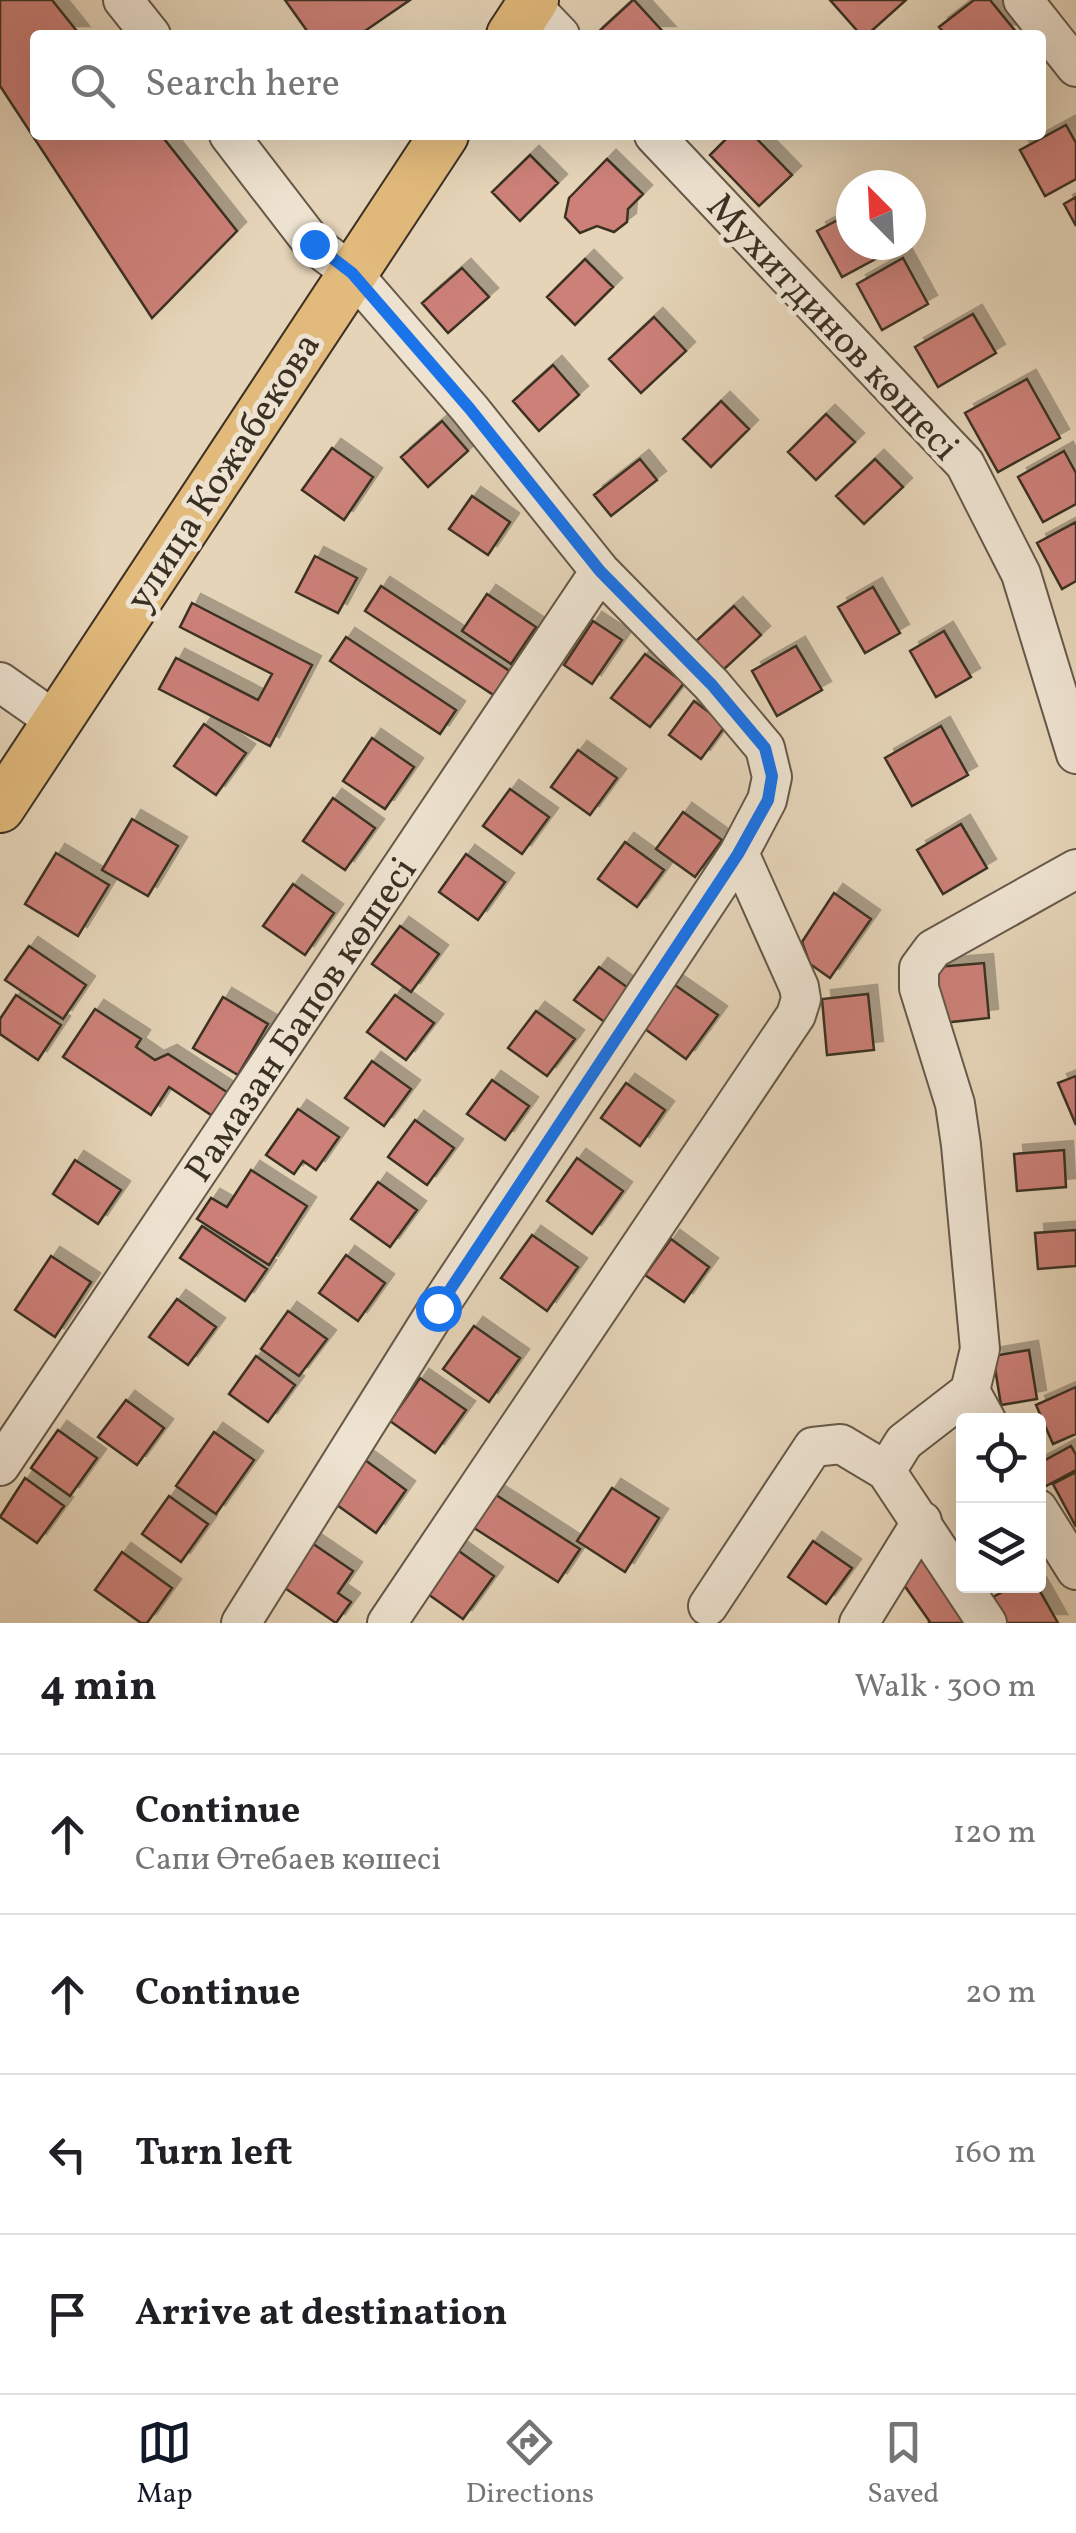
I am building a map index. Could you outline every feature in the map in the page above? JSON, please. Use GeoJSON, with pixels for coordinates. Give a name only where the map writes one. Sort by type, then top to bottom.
{"type":"FeatureCollection","features":[{"type":"Feature","properties":{"kind":"main road","name":"улица Кожабекова"},"geometry":{"type":"LineString","coordinates":[[0,808],[441,140]]}},
{"type":"Feature","properties":{"kind":"street"},"geometry":{"type":"LineString","coordinates":[[123,0],[147,30]]}},
{"type":"Feature","properties":{"kind":"street"},"geometry":{"type":"LineString","coordinates":[[1024,0],[1076,68]]}},
{"type":"Feature","properties":{"kind":"street"},"geometry":{"type":"LineString","coordinates":[[233,140],[314,244],[352,273],[470,409],[600,571],[712,685],[765,748],[772,776],[768,800],[738,854],[449,1292],[241,1623]]}},
{"type":"Feature","properties":{"kind":"street","name":"Мухитдинов көшесі"},"geometry":{"type":"LineString","coordinates":[[659,140],[965,464],[1020,574],[1076,754]]}},
{"type":"Feature","properties":{"kind":"street","name":"Рамазан Бапов көшесі"},"geometry":{"type":"LineString","coordinates":[[0,1466],[600,571]]}},
{"type":"Feature","properties":{"kind":"street"},"geometry":{"type":"LineString","coordinates":[[0,682],[57,722]]}},
{"type":"Feature","properties":{"kind":"street"},"geometry":{"type":"LineString","coordinates":[[387,1623],[796,1015],[800,988],[738,854]]}},
{"type":"Feature","properties":{"kind":"street"},"geometry":{"type":"LineString","coordinates":[[886,1470],[904,1442],[978,1406],[980,1349],[961,1145],[955,1104],[919,988],[919,968],[933,949],[1076,869]]}},
{"type":"Feature","properties":{"kind":"street"},"geometry":{"type":"LineString","coordinates":[[708,1606],[813,1447],[841,1444],[886,1470],[987,1623]]}},
{"type":"Feature","properties":{"kind":"street"},"geometry":{"type":"LineString","coordinates":[[859,1623],[922,1521]]}},
{"type":"Feature","properties":{"kind":"street"},"geometry":{"type":"LineString","coordinates":[[1046,1522],[1076,1570]]}},
{"type":"Feature","properties":{"kind":"building"},"geometry":{"type":"Polygon","coordinates":[[[0,0],[52,0],[76,30],[30,30],[30,132],[0,86],[0,0]]]}},
{"type":"Feature","properties":{"kind":"building"},"geometry":{"type":"Polygon","coordinates":[[[285,0],[410,0],[366,30],[306,30],[285,0]]]}},
{"type":"Feature","properties":{"kind":"building"},"geometry":{"type":"Polygon","coordinates":[[[633,0],[661,30],[600,30],[633,0]]]}},
{"type":"Feature","properties":{"kind":"building"},"geometry":{"type":"Polygon","coordinates":[[[830,0],[906,0],[873,30],[857,30],[830,0]]]}},
{"type":"Feature","properties":{"kind":"building"},"geometry":{"type":"Polygon","coordinates":[[[974,0],[990,0],[1015,30],[942,30],[939,27],[974,0]]]}},
{"type":"Feature","properties":{"kind":"building"},"geometry":{"type":"Polygon","coordinates":[[[1066,125],[1076,143],[1076,179],[1045,196],[1020,150],[1046,140],[1046,136],[1066,125]]]}},
{"type":"Feature","properties":{"kind":"building"},"geometry":{"type":"Polygon","coordinates":[[[35,140],[165,140],[237,231],[152,318],[35,140]]]}},
{"type":"Feature","properties":{"kind":"building"},"geometry":{"type":"Polygon","coordinates":[[[725,140],[758,140],[792,175],[759,206],[710,155],[725,140]]]}},
{"type":"Feature","properties":{"kind":"building"},"geometry":{"type":"Polygon","coordinates":[[[530,155],[558,183],[520,221],[492,192],[530,155]]]}},
{"type":"Feature","properties":{"kind":"building"},"geometry":{"type":"Polygon","coordinates":[[[607,159],[643,194],[628,209],[627,222],[614,232],[597,226],[580,233],[565,217],[569,198],[607,159]]]}},
{"type":"Feature","properties":{"kind":"building"},"geometry":{"type":"Polygon","coordinates":[[[1076,197],[1076,226],[1064,204],[1076,197]]]}},
{"type":"Feature","properties":{"kind":"building"},"geometry":{"type":"Polygon","coordinates":[[[836,221],[836,260],[874,260],[842,277],[817,231],[836,221]]]}},
{"type":"Feature","properties":{"kind":"building"},"geometry":{"type":"Polygon","coordinates":[[[585,259],[613,287],[575,325],[547,297],[585,259]]]}},
{"type":"Feature","properties":{"kind":"building"},"geometry":{"type":"Polygon","coordinates":[[[904,260],[928,304],[882,330],[857,284],[904,260]]]}},
{"type":"Feature","properties":{"kind":"building"},"geometry":{"type":"Polygon","coordinates":[[[462,268],[489,297],[448,333],[422,303],[462,268]]]}},
{"type":"Feature","properties":{"kind":"building"},"geometry":{"type":"Polygon","coordinates":[[[973,314],[996,353],[938,387],[915,347],[973,314]]]}},
{"type":"Feature","properties":{"kind":"building"},"geometry":{"type":"Polygon","coordinates":[[[654,317],[686,351],[641,393],[609,359],[654,317]]]}},
{"type":"Feature","properties":{"kind":"building"},"geometry":{"type":"Polygon","coordinates":[[[553,365],[579,395],[539,431],[513,401],[553,365]]]}},
{"type":"Feature","properties":{"kind":"building"},"geometry":{"type":"Polygon","coordinates":[[[1027,379],[1060,438],[998,472],[965,413],[1027,379]]]}},
{"type":"Feature","properties":{"kind":"building"},"geometry":{"type":"Polygon","coordinates":[[[721,401],[749,429],[711,467],[683,439],[721,401]]]}},
{"type":"Feature","properties":{"kind":"building"},"geometry":{"type":"Polygon","coordinates":[[[826,414],[855,442],[816,480],[788,452],[826,414]]]}},
{"type":"Feature","properties":{"kind":"building"},"geometry":{"type":"Polygon","coordinates":[[[442,421],[468,451],[428,487],[401,457],[442,421]]]}},
{"type":"Feature","properties":{"kind":"building"},"geometry":{"type":"Polygon","coordinates":[[[332,448],[373,477],[344,520],[302,490],[332,448]]]}},
{"type":"Feature","properties":{"kind":"building"},"geometry":{"type":"Polygon","coordinates":[[[1064,451],[1076,473],[1076,504],[1043,522],[1018,477],[1064,451]]]}},
{"type":"Feature","properties":{"kind":"building"},"geometry":{"type":"Polygon","coordinates":[[[640,459],[657,480],[611,516],[594,495],[640,459]]]}},
{"type":"Feature","properties":{"kind":"building"},"geometry":{"type":"Polygon","coordinates":[[[875,459],[903,487],[864,524],[836,496],[875,459]]]}},
{"type":"Feature","properties":{"kind":"building"},"geometry":{"type":"Polygon","coordinates":[[[472,496],[510,522],[488,555],[449,529],[472,496]]]}},
{"type":"Feature","properties":{"kind":"building"},"geometry":{"type":"Polygon","coordinates":[[[1076,522],[1076,581],[1062,589],[1037,543],[1076,522]]]}},
{"type":"Feature","properties":{"kind":"building"},"geometry":{"type":"Polygon","coordinates":[[[315,556],[357,578],[338,613],[296,592],[315,556]]]}},
{"type":"Feature","properties":{"kind":"building"},"geometry":{"type":"Polygon","coordinates":[[[381,586],[511,672],[495,696],[365,611],[381,586]]]}},
{"type":"Feature","properties":{"kind":"building"},"geometry":{"type":"Polygon","coordinates":[[[873,587],[900,633],[865,653],[838,607],[873,587]]]}},
{"type":"Feature","properties":{"kind":"building"},"geometry":{"type":"Polygon","coordinates":[[[487,594],[536,627],[511,664],[462,631],[487,594]]]}},
{"type":"Feature","properties":{"kind":"building"},"geometry":{"type":"Polygon","coordinates":[[[192,603],[312,665],[270,746],[159,689],[176,658],[258,700],[272,674],[180,627],[192,603]]]}},
{"type":"Feature","properties":{"kind":"building"},"geometry":{"type":"Polygon","coordinates":[[[734,606],[761,635],[722,671],[695,642],[734,606]]]}},
{"type":"Feature","properties":{"kind":"building"},"geometry":{"type":"Polygon","coordinates":[[[593,621],[622,640],[592,684],[564,665],[593,621]]]}},
{"type":"Feature","properties":{"kind":"building"},"geometry":{"type":"Polygon","coordinates":[[[944,631],[971,677],[936,697],[910,651],[944,631]]]}},
{"type":"Feature","properties":{"kind":"building"},"geometry":{"type":"Polygon","coordinates":[[[346,637],[456,710],[440,734],[330,661],[346,637]]]}},
{"type":"Feature","properties":{"kind":"building"},"geometry":{"type":"Polygon","coordinates":[[[796,646],[822,690],[777,716],[752,671],[796,646]]]}},
{"type":"Feature","properties":{"kind":"building"},"geometry":{"type":"Polygon","coordinates":[[[645,654],[684,683],[650,727],[611,698],[645,654]]]}},
{"type":"Feature","properties":{"kind":"building"},"geometry":{"type":"Polygon","coordinates":[[[694,701],[726,725],[701,759],[669,735],[694,701]]]}},
{"type":"Feature","properties":{"kind":"building"},"geometry":{"type":"Polygon","coordinates":[[[204,724],[246,753],[216,795],[174,766],[204,724]]]}},
{"type":"Feature","properties":{"kind":"building"},"geometry":{"type":"Polygon","coordinates":[[[941,726],[968,775],[912,806],[885,758],[941,726]]]}},
{"type":"Feature","properties":{"kind":"building"},"geometry":{"type":"Polygon","coordinates":[[[372,738],[414,767],[385,809],[343,781],[372,738]]]}},
{"type":"Feature","properties":{"kind":"building"},"geometry":{"type":"Polygon","coordinates":[[[578,750],[617,778],[590,815],[551,787],[578,750]]]}},
{"type":"Feature","properties":{"kind":"building"},"geometry":{"type":"Polygon","coordinates":[[[510,789],[549,817],[522,854],[483,826],[510,789]]]}},
{"type":"Feature","properties":{"kind":"building"},"geometry":{"type":"Polygon","coordinates":[[[333,798],[375,828],[345,870],[303,841],[333,798]]]}},
{"type":"Feature","properties":{"kind":"building"},"geometry":{"type":"Polygon","coordinates":[[[683,812],[722,840],[695,877],[656,849],[683,812]]]}},
{"type":"Feature","properties":{"kind":"building"},"geometry":{"type":"Polygon","coordinates":[[[132,819],[178,846],[148,896],[102,870],[132,819]]]}},
{"type":"Feature","properties":{"kind":"building"},"geometry":{"type":"Polygon","coordinates":[[[961,824],[987,868],[943,894],[917,850],[961,824]]]}},
{"type":"Feature","properties":{"kind":"building"},"geometry":{"type":"Polygon","coordinates":[[[625,842],[664,870],[637,907],[598,879],[625,842]]]}},
{"type":"Feature","properties":{"kind":"building"},"geometry":{"type":"Polygon","coordinates":[[[56,853],[109,885],[78,936],[25,904],[56,853]]]}},
{"type":"Feature","properties":{"kind":"building"},"geometry":{"type":"Polygon","coordinates":[[[466,854],[505,882],[478,920],[439,892],[466,854]]]}},
{"type":"Feature","properties":{"kind":"building"},"geometry":{"type":"Polygon","coordinates":[[[293,884],[334,913],[305,955],[263,926],[293,884]]]}},
{"type":"Feature","properties":{"kind":"building"},"geometry":{"type":"Polygon","coordinates":[[[834,893],[871,919],[830,978],[810,964],[802,942],[834,893]]]}},
{"type":"Feature","properties":{"kind":"building"},"geometry":{"type":"Polygon","coordinates":[[[400,926],[439,954],[411,992],[372,964],[400,926]]]}},
{"type":"Feature","properties":{"kind":"building"},"geometry":{"type":"Polygon","coordinates":[[[29,946],[86,985],[63,1019],[5,980],[29,946]]]}},
{"type":"Feature","properties":{"kind":"building"},"geometry":{"type":"Polygon","coordinates":[[[984,963],[989,1018],[942,1023],[937,967],[984,963]]]}},
{"type":"Feature","properties":{"kind":"building"},"geometry":{"type":"Polygon","coordinates":[[[599,967],[631,990],[606,1023],[574,1000],[599,967]]]}},
{"type":"Feature","properties":{"kind":"building"},"geometry":{"type":"Polygon","coordinates":[[[672,983],[718,1015],[686,1059],[641,1026],[672,983]]]}},
{"type":"Feature","properties":{"kind":"building"},"geometry":{"type":"Polygon","coordinates":[[[868,994],[874,1050],[827,1055],[822,999],[868,994]]]}},
{"type":"Feature","properties":{"kind":"building"},"geometry":{"type":"Polygon","coordinates":[[[16,995],[61,1025],[38,1060],[0,1034],[0,1019],[16,995]]]}},
{"type":"Feature","properties":{"kind":"building"},"geometry":{"type":"Polygon","coordinates":[[[395,995],[434,1023],[406,1060],[367,1032],[395,995]]]}},
{"type":"Feature","properties":{"kind":"building"},"geometry":{"type":"Polygon","coordinates":[[[223,997],[268,1024],[238,1075],[193,1048],[223,997]]]}},
{"type":"Feature","properties":{"kind":"building"},"geometry":{"type":"Polygon","coordinates":[[[95,1009],[141,1039],[136,1047],[155,1060],[168,1054],[233,1096],[217,1119],[169,1087],[151,1115],[63,1057],[95,1009]]]}},
{"type":"Feature","properties":{"kind":"building"},"geometry":{"type":"Polygon","coordinates":[[[536,1011],[575,1039],[547,1076],[508,1048],[536,1011]]]}},
{"type":"Feature","properties":{"kind":"building"},"geometry":{"type":"Polygon","coordinates":[[[372,1061],[411,1089],[384,1126],[345,1098],[372,1061]]]}},
{"type":"Feature","properties":{"kind":"building"},"geometry":{"type":"Polygon","coordinates":[[[1076,1076],[1076,1125],[1058,1083],[1076,1076]]]}},
{"type":"Feature","properties":{"kind":"building"},"geometry":{"type":"Polygon","coordinates":[[[492,1080],[529,1106],[505,1140],[467,1114],[492,1080]]]}},
{"type":"Feature","properties":{"kind":"building"},"geometry":{"type":"Polygon","coordinates":[[[626,1083],[665,1110],[640,1146],[601,1118],[626,1083]]]}},
{"type":"Feature","properties":{"kind":"building"},"geometry":{"type":"Polygon","coordinates":[[[298,1109],[339,1137],[316,1170],[303,1161],[294,1174],[266,1155],[298,1109]]]}},
{"type":"Feature","properties":{"kind":"building"},"geometry":{"type":"Polygon","coordinates":[[[415,1120],[454,1148],[427,1185],[388,1157],[415,1120]]]}},
{"type":"Feature","properties":{"kind":"building"},"geometry":{"type":"Polygon","coordinates":[[[1064,1150],[1066,1187],[1017,1191],[1014,1154],[1064,1150]]]}},
{"type":"Feature","properties":{"kind":"building"},"geometry":{"type":"Polygon","coordinates":[[[577,1158],[623,1191],[592,1234],[547,1201],[577,1158]]]}},
{"type":"Feature","properties":{"kind":"building"},"geometry":{"type":"Polygon","coordinates":[[[75,1160],[121,1190],[98,1224],[53,1194],[75,1160]]]}},
{"type":"Feature","properties":{"kind":"building"},"geometry":{"type":"Polygon","coordinates":[[[251,1170],[307,1206],[269,1265],[197,1219],[211,1198],[227,1207],[251,1170]]]}},
{"type":"Feature","properties":{"kind":"building"},"geometry":{"type":"Polygon","coordinates":[[[378,1182],[417,1210],[390,1247],[351,1219],[378,1182]]]}},
{"type":"Feature","properties":{"kind":"building"},"geometry":{"type":"Polygon","coordinates":[[[202,1226],[267,1269],[245,1301],[180,1258],[202,1226]]]}},
{"type":"Feature","properties":{"kind":"building"},"geometry":{"type":"Polygon","coordinates":[[[1076,1230],[1076,1266],[1038,1269],[1035,1233],[1076,1230]]]}},
{"type":"Feature","properties":{"kind":"building"},"geometry":{"type":"Polygon","coordinates":[[[532,1235],[578,1267],[547,1311],[501,1278],[532,1235]]]}},
{"type":"Feature","properties":{"kind":"building"},"geometry":{"type":"Polygon","coordinates":[[[671,1239],[709,1267],[684,1302],[645,1275],[671,1239]]]}},
{"type":"Feature","properties":{"kind":"building"},"geometry":{"type":"Polygon","coordinates":[[[346,1255],[385,1283],[358,1321],[319,1293],[346,1255]]]}},
{"type":"Feature","properties":{"kind":"building"},"geometry":{"type":"Polygon","coordinates":[[[51,1256],[91,1282],[55,1337],[15,1310],[51,1256]]]}},
{"type":"Feature","properties":{"kind":"building"},"geometry":{"type":"Polygon","coordinates":[[[177,1299],[216,1327],[188,1365],[149,1337],[177,1299]]]}},
{"type":"Feature","properties":{"kind":"building"},"geometry":{"type":"Polygon","coordinates":[[[288,1311],[327,1339],[299,1376],[261,1349],[288,1311]]]}},
{"type":"Feature","properties":{"kind":"building"},"geometry":{"type":"Polygon","coordinates":[[[474,1326],[520,1358],[489,1402],[443,1369],[474,1326]]]}},
{"type":"Feature","properties":{"kind":"building"},"geometry":{"type":"Polygon","coordinates":[[[1029,1350],[1037,1399],[1001,1405],[993,1356],[1029,1350]]]}},
{"type":"Feature","properties":{"kind":"building"},"geometry":{"type":"Polygon","coordinates":[[[256,1356],[295,1385],[268,1422],[229,1394],[256,1356]]]}},
{"type":"Feature","properties":{"kind":"building"},"geometry":{"type":"Polygon","coordinates":[[[420,1378],[466,1410],[435,1453],[390,1421],[420,1378]]]}},
{"type":"Feature","properties":{"kind":"building"},"geometry":{"type":"Polygon","coordinates":[[[1076,1387],[1076,1434],[1053,1444],[1046,1428],[1046,1413],[1039,1413],[1036,1405],[1076,1387]]]}},
{"type":"Feature","properties":{"kind":"building"},"geometry":{"type":"Polygon","coordinates":[[[126,1400],[164,1428],[137,1465],[98,1437],[126,1400]]]}},
{"type":"Feature","properties":{"kind":"building"},"geometry":{"type":"Polygon","coordinates":[[[58,1430],[97,1458],[70,1496],[31,1468],[58,1430]]]}},
{"type":"Feature","properties":{"kind":"building"},"geometry":{"type":"Polygon","coordinates":[[[214,1432],[254,1460],[216,1514],[176,1486],[214,1432]]]}},
{"type":"Feature","properties":{"kind":"building"},"geometry":{"type":"Polygon","coordinates":[[[1071,1446],[1076,1455],[1076,1470],[1046,1486],[1046,1460],[1071,1446]]]}},
{"type":"Feature","properties":{"kind":"building"},"geometry":{"type":"Polygon","coordinates":[[[361,1457],[406,1490],[376,1533],[330,1500],[361,1457]]]}},
{"type":"Feature","properties":{"kind":"building"},"geometry":{"type":"Polygon","coordinates":[[[1076,1472],[1076,1527],[1053,1484],[1076,1472]]]}},
{"type":"Feature","properties":{"kind":"building"},"geometry":{"type":"Polygon","coordinates":[[[25,1478],[64,1506],[37,1543],[0,1517],[25,1478]]]}},
{"type":"Feature","properties":{"kind":"building"},"geometry":{"type":"Polygon","coordinates":[[[612,1488],[659,1518],[625,1572],[577,1541],[612,1488]]]}},
{"type":"Feature","properties":{"kind":"building"},"geometry":{"type":"Polygon","coordinates":[[[493,1493],[580,1549],[558,1582],[471,1526],[493,1493]]]}},
{"type":"Feature","properties":{"kind":"building"},"geometry":{"type":"Polygon","coordinates":[[[169,1496],[208,1524],[181,1562],[142,1534],[169,1496]]]}},
{"type":"Feature","properties":{"kind":"building"},"geometry":{"type":"Polygon","coordinates":[[[306,1539],[353,1571],[338,1593],[351,1602],[336,1623],[276,1582],[306,1539]]]}},
{"type":"Feature","properties":{"kind":"building"},"geometry":{"type":"Polygon","coordinates":[[[813,1541],[852,1568],[826,1604],[788,1577],[813,1541]]]}},
{"type":"Feature","properties":{"kind":"building"},"geometry":{"type":"Polygon","coordinates":[[[449,1544],[494,1576],[463,1619],[418,1587],[449,1544]]]}},
{"type":"Feature","properties":{"kind":"building"},"geometry":{"type":"Polygon","coordinates":[[[122,1552],[172,1588],[147,1623],[141,1623],[95,1590],[122,1552]]]}},
{"type":"Feature","properties":{"kind":"building"},"geometry":{"type":"Polygon","coordinates":[[[923,1556],[970,1623],[928,1623],[904,1585],[923,1556]]]}},
{"type":"Feature","properties":{"kind":"building"},"geometry":{"type":"Polygon","coordinates":[[[1001,1593],[1041,1593],[1058,1623],[1007,1623],[993,1597],[1001,1593]]]}},
{"type":"Feature","properties":{"kind":"route"},"geometry":{"type":"LineString","coordinates":[[314,244],[352,273],[470,409],[600,571],[712,685],[765,748],[772,776],[768,800],[738,854],[438,1308]]}}]}
